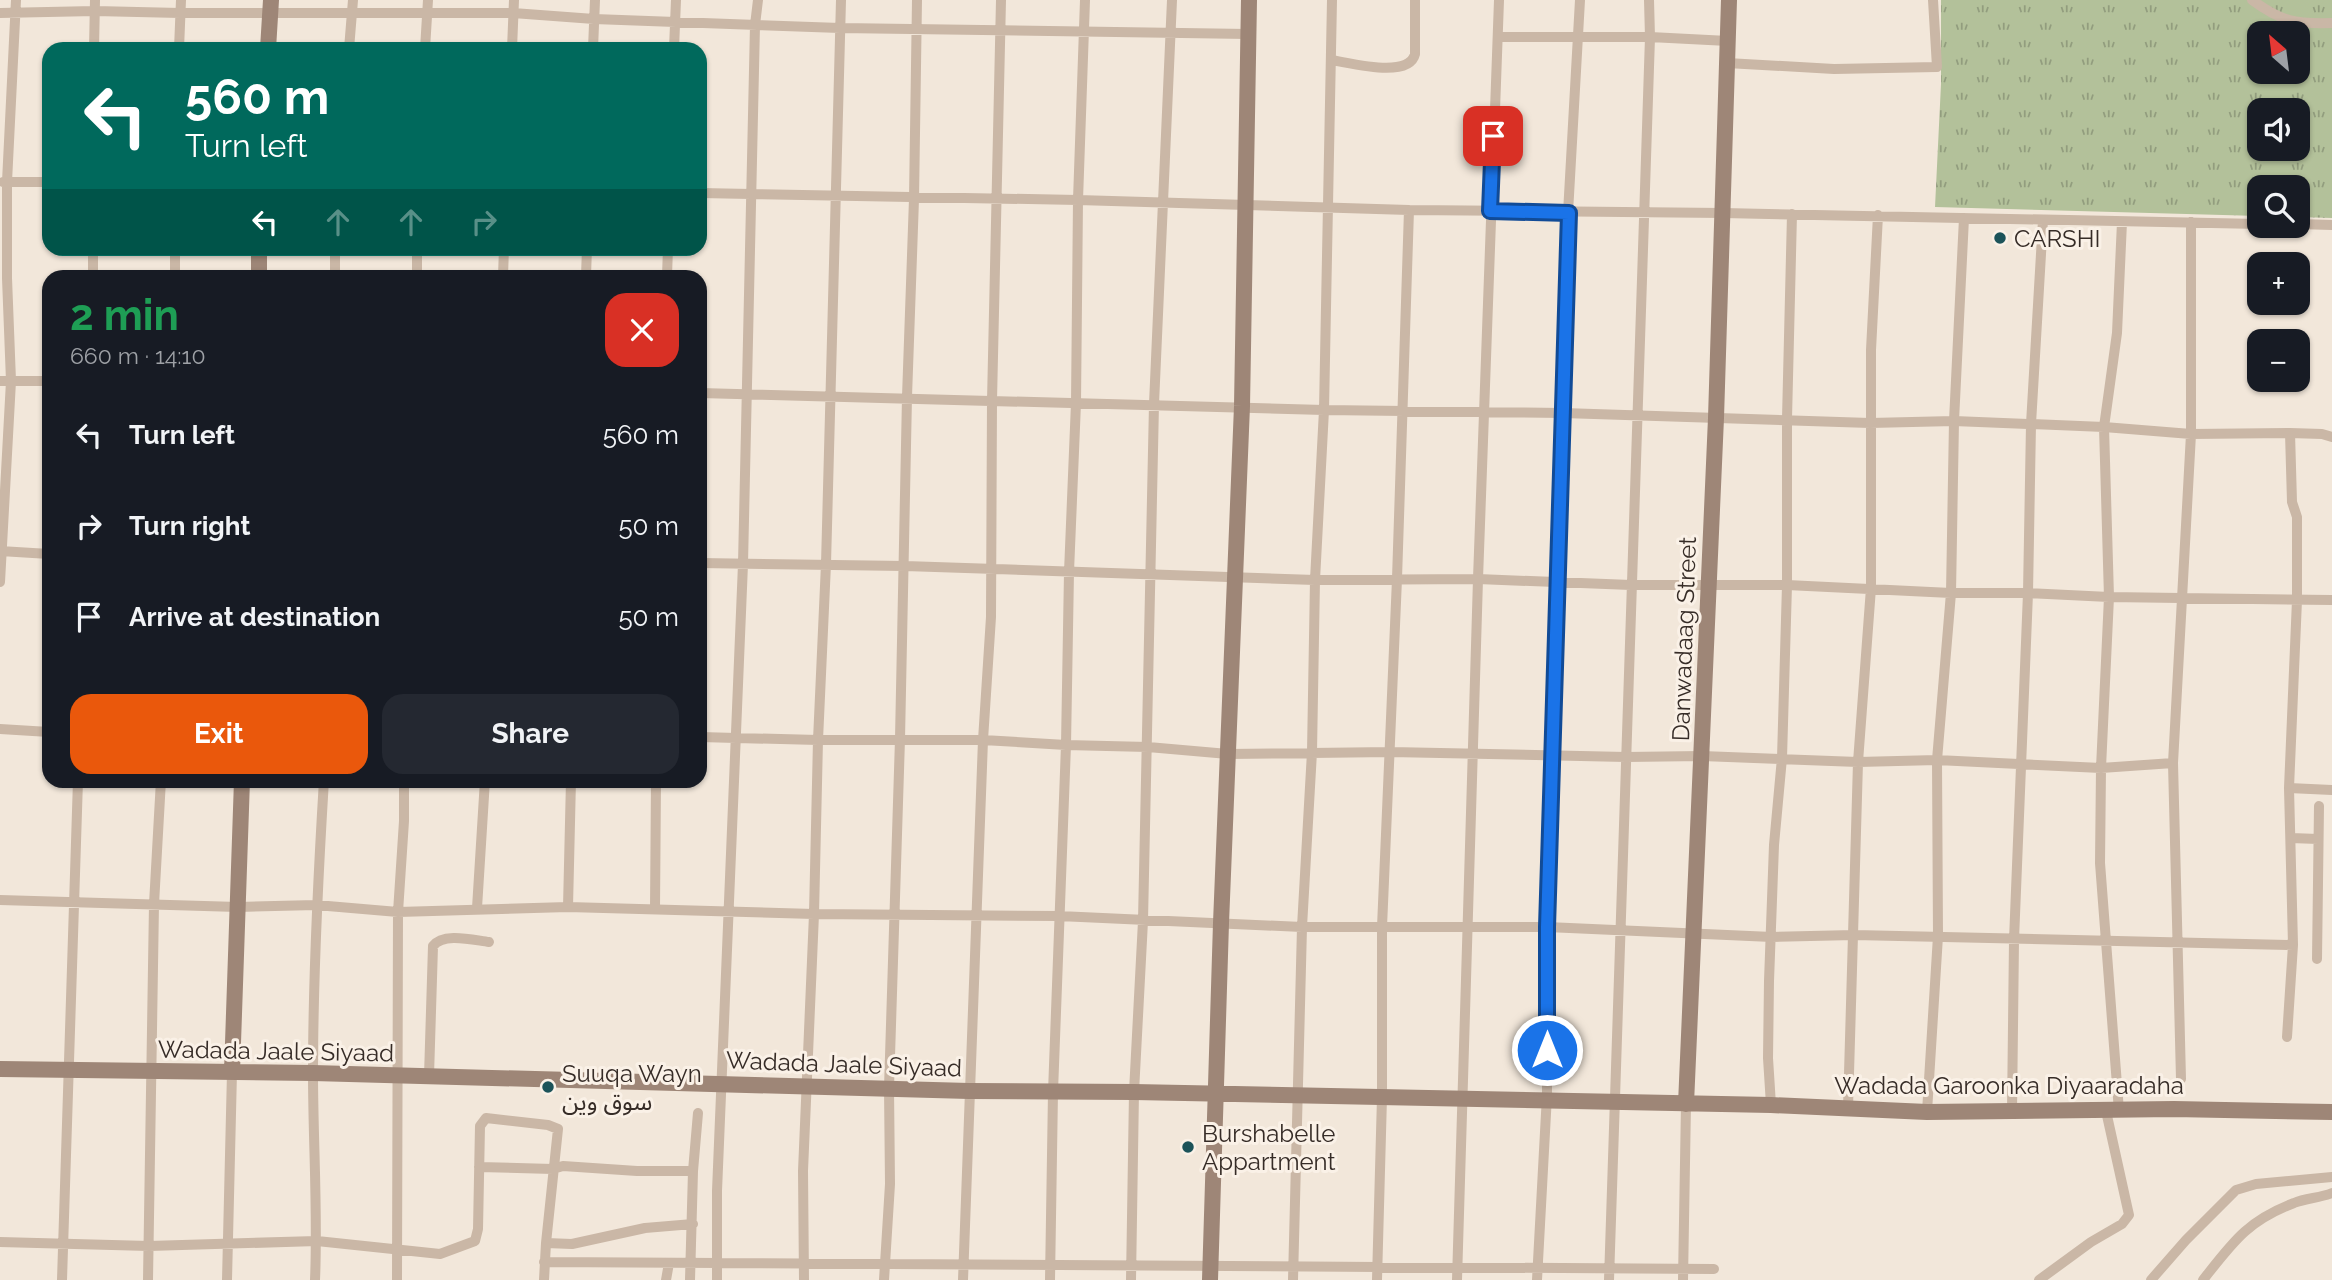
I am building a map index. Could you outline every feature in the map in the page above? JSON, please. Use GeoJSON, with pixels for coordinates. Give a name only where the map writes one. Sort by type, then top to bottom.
{"type":"FeatureCollection","features":[{"type":"Feature","properties":{"kind":"street"},"geometry":{"type":"LineString","coordinates":[[0,582],[7,278],[4,182],[16,0]]}},
{"type":"Feature","properties":{"kind":"street"},"geometry":{"type":"LineString","coordinates":[[179,42],[181,0]]}},
{"type":"Feature","properties":{"kind":"street"},"geometry":{"type":"LineString","coordinates":[[350,42],[353,0]]}},
{"type":"Feature","properties":{"kind":"street"},"geometry":{"type":"LineString","coordinates":[[425,42],[428,0]]}},
{"type":"Feature","properties":{"kind":"street"},"geometry":{"type":"LineString","coordinates":[[512,42],[514,0]]}},
{"type":"Feature","properties":{"kind":"street"},"geometry":{"type":"LineString","coordinates":[[593,42],[595,0]]}},
{"type":"Feature","properties":{"kind":"street"},"geometry":{"type":"LineString","coordinates":[[675,42],[676,0]]}},
{"type":"Feature","properties":{"kind":"street"},"geometry":{"type":"LineString","coordinates":[[718,1280],[717,1191],[743,564],[755,25],[758,0]]}},
{"type":"Feature","properties":{"kind":"street"},"geometry":{"type":"LineString","coordinates":[[804,1280],[805,1085],[826,565],[841,0]]}},
{"type":"Feature","properties":{"kind":"street"},"geometry":{"type":"LineString","coordinates":[[884,1280],[890,1184],[889,1088],[918,0]]}},
{"type":"Feature","properties":{"kind":"street"},"geometry":{"type":"LineString","coordinates":[[963,1280],[992,570],[992,401],[1002,0]]}},
{"type":"Feature","properties":{"kind":"street"},"geometry":{"type":"LineString","coordinates":[[1050,1280],[1085,0]]}},
{"type":"Feature","properties":{"kind":"street"},"geometry":{"type":"LineString","coordinates":[[1131,1280],[1133,1092],[1143,921],[1148,747],[1154,404],[1172,0]]}},
{"type":"Feature","properties":{"kind":"street"},"geometry":{"type":"LineString","coordinates":[[1210,1273],[1242,406],[1249,0]]}},
{"type":"Feature","properties":{"kind":"street"},"geometry":{"type":"LineString","coordinates":[[1293,1280],[1302,927],[1312,752],[1315,580],[1324,410],[1332,0]]}},
{"type":"Feature","properties":{"kind":"street"},"geometry":{"type":"LineString","coordinates":[[1331,60],[1397,69],[1408,65],[1415,54],[1415,0]]}},
{"type":"Feature","properties":{"kind":"street"},"geometry":{"type":"LineString","coordinates":[[1457,1280],[1472,754],[1499,0]]}},
{"type":"Feature","properties":{"kind":"street"},"geometry":{"type":"LineString","coordinates":[[1537,1274],[1546,1101],[1547,927],[1569,213],[1580,0]]}},
{"type":"Feature","properties":{"kind":"street"},"geometry":{"type":"LineString","coordinates":[[1609,1274],[1650,37],[1648,0]]}},
{"type":"Feature","properties":{"kind":"street","name":"Danwadaag Street"},"geometry":{"type":"LineString","coordinates":[[1684,1275],[1686,1104],[1703,756],[1729,0]]}},
{"type":"Feature","properties":{"kind":"street"},"geometry":{"type":"LineString","coordinates":[[1727,63],[1834,69],[1937,67],[1933,0]]}},
{"type":"Feature","properties":{"kind":"street"},"geometry":{"type":"LineString","coordinates":[[2252,0],[2274,16],[2302,24],[2332,23]]}},
{"type":"Feature","properties":{"kind":"street"},"geometry":{"type":"LineString","coordinates":[[94,42],[95,5]]}},
{"type":"Feature","properties":{"kind":"street"},"geometry":{"type":"LineString","coordinates":[[0,12],[16,13],[95,5],[180,13],[271,6],[353,13],[513,13],[594,19],[840,28],[1248,34]]}},
{"type":"Feature","properties":{"kind":"street"},"geometry":{"type":"LineString","coordinates":[[268,42],[271,6]]}},
{"type":"Feature","properties":{"kind":"street"},"geometry":{"type":"LineString","coordinates":[[1498,37],[1650,37],[1728,41]]}},
{"type":"Feature","properties":{"kind":"street"},"geometry":{"type":"LineString","coordinates":[[4,182],[42,182]]}},
{"type":"Feature","properties":{"kind":"street"},"geometry":{"type":"LineString","coordinates":[[707,193],[1078,200],[1409,210],[1878,215],[2247,224]]}},
{"type":"Feature","properties":{"kind":"street"},"geometry":{"type":"LineString","coordinates":[[1377,1280],[1382,1097],[1382,927],[1391,751],[1409,210]]}},
{"type":"Feature","properties":{"kind":"street"},"geometry":{"type":"LineString","coordinates":[[1771,1105],[1768,1045],[1774,845],[1782,758],[1787,585],[1787,419],[1792,214]]}},
{"type":"Feature","properties":{"kind":"street"},"geometry":{"type":"LineString","coordinates":[[1848,1108],[1858,762],[1871,588],[1871,350],[1878,215]]}},
{"type":"Feature","properties":{"kind":"street"},"geometry":{"type":"LineString","coordinates":[[1927,1112],[1938,936],[1937,760],[1951,593],[1954,421],[1964,218]]}},
{"type":"Feature","properties":{"kind":"street"},"geometry":{"type":"LineString","coordinates":[[2012,1112],[2014,940],[2028,593],[2031,424],[2043,219]]}},
{"type":"Feature","properties":{"kind":"street"},"geometry":{"type":"LineString","coordinates":[[2039,1280],[2091,1242],[2122,1224],[2129,1214],[2113,1111],[2100,863],[2101,768],[2109,597],[2104,427],[2117,334],[2122,222]]}},
{"type":"Feature","properties":{"kind":"street"},"geometry":{"type":"LineString","coordinates":[[2181,1079],[2172,763],[2191,435],[2191,222]]}},
{"type":"Feature","properties":{"kind":"street"},"geometry":{"type":"LineString","coordinates":[[2310,224],[2332,225]]}},
{"type":"Feature","properties":{"kind":"street"},"geometry":{"type":"LineString","coordinates":[[5,381],[42,380]]}},
{"type":"Feature","properties":{"kind":"street"},"geometry":{"type":"LineString","coordinates":[[707,393],[1870,423],[1954,421],[2104,427],[2191,435],[2290,433],[2332,437]]}},
{"type":"Feature","properties":{"kind":"street"},"geometry":{"type":"LineString","coordinates":[[2287,1037],[2293,945],[2289,788],[2297,600],[2297,517],[2292,502],[2290,433]]}},
{"type":"Feature","properties":{"kind":"street"},"geometry":{"type":"LineString","coordinates":[[1,551],[42,554]]}},
{"type":"Feature","properties":{"kind":"street"},"geometry":{"type":"LineString","coordinates":[[707,563],[905,566],[1315,580],[1478,579],[1631,585],[1787,585],[1951,593],[2332,600]]}},
{"type":"Feature","properties":{"kind":"street"},"geometry":{"type":"LineString","coordinates":[[0,729],[42,732]]}},
{"type":"Feature","properties":{"kind":"street"},"geometry":{"type":"LineString","coordinates":[[707,737],[983,740],[1066,746],[1148,747],[1228,754],[1391,751],[1626,757],[1703,756],[1858,762],[1937,760],[2101,768],[2172,763]]}},
{"type":"Feature","properties":{"kind":"street"},"geometry":{"type":"LineString","coordinates":[[62,1280],[78,788]]}},
{"type":"Feature","properties":{"kind":"street"},"geometry":{"type":"LineString","coordinates":[[148,1280],[154,904],[161,788]]}},
{"type":"Feature","properties":{"kind":"street"},"geometry":{"type":"LineString","coordinates":[[227,1280],[242,788]]}},
{"type":"Feature","properties":{"kind":"street"},"geometry":{"type":"LineString","coordinates":[[316,1280],[313,1073],[316,905],[323,788]]}},
{"type":"Feature","properties":{"kind":"street"},"geometry":{"type":"LineString","coordinates":[[397,1280],[398,912],[404,788]]}},
{"type":"Feature","properties":{"kind":"street"},"geometry":{"type":"LineString","coordinates":[[477,908],[484,788]]}},
{"type":"Feature","properties":{"kind":"street"},"geometry":{"type":"LineString","coordinates":[[568,907],[571,788]]}},
{"type":"Feature","properties":{"kind":"street"},"geometry":{"type":"LineString","coordinates":[[656,788],[656,909]]}},
{"type":"Feature","properties":{"kind":"street"},"geometry":{"type":"LineString","coordinates":[[2289,788],[2332,790]]}},
{"type":"Feature","properties":{"kind":"street"},"geometry":{"type":"LineString","coordinates":[[2317,959],[2319,806]]}},
{"type":"Feature","properties":{"kind":"street"},"geometry":{"type":"LineString","coordinates":[[2291,838],[2318,839]]}},
{"type":"Feature","properties":{"kind":"street"},"geometry":{"type":"LineString","coordinates":[[0,900],[238,907],[316,905],[398,912],[568,907],[814,914],[1059,916],[1302,927],[1547,927],[1772,937],[1938,936],[2293,945]]}},
{"type":"Feature","properties":{"kind":"street"},"geometry":{"type":"LineString","coordinates":[[429,1076],[433,947],[437,941],[446,939],[489,942]]}},
{"type":"Feature","properties":{"kind":"street","name":"Wadada Jaale Siyaad"},"geometry":{"type":"LineString","coordinates":[[0,1069],[313,1073],[969,1091],[1686,1104]]}},
{"type":"Feature","properties":{"kind":"street","name":"Wadada Garoonka Diyaaradaha"},"geometry":{"type":"LineString","coordinates":[[1686,1104],[1927,1112],[2332,1112]]}},
{"type":"Feature","properties":{"kind":"street"},"geometry":{"type":"LineString","coordinates":[[690,1280],[693,1171],[698,1113]]}},
{"type":"Feature","properties":{"kind":"street"},"geometry":{"type":"LineString","coordinates":[[0,1242],[149,1247],[317,1241],[440,1254],[475,1241],[478,1228],[480,1126],[486,1118],[548,1125],[558,1129],[544,1280]]}},
{"type":"Feature","properties":{"kind":"street"},"geometry":{"type":"LineString","coordinates":[[479,1167],[553,1169],[563,1166],[652,1172],[693,1171]]}},
{"type":"Feature","properties":{"kind":"street"},"geometry":{"type":"LineString","coordinates":[[2151,1280],[2236,1190],[2256,1184],[2332,1177]]}},
{"type":"Feature","properties":{"kind":"street"},"geometry":{"type":"LineString","coordinates":[[2203,1280],[2236,1238],[2264,1216],[2297,1201],[2332,1193]]}},
{"type":"Feature","properties":{"kind":"street"},"geometry":{"type":"LineString","coordinates":[[546,1243],[572,1244],[645,1228],[693,1224]]}},
{"type":"Feature","properties":{"kind":"street"},"geometry":{"type":"LineString","coordinates":[[544,1262],[1132,1266],[1210,1273],[1293,1267],[1378,1267],[1458,1268],[1537,1274],[1684,1275],[1714,1269]]}},
{"type":"Feature","properties":{"kind":"street"},"geometry":{"type":"LineString","coordinates":[[666,1280],[669,1263]]}},
{"type":"Feature","properties":{"kind":"green space"},"geometry":{"type":"Polygon","coordinates":[[[1941,0],[2332,0],[2332,218],[2310,217],[2310,175],[2247,175],[2247,216],[1935,207],[1941,84],[1941,0]]]}},
{"type":"Feature","properties":{"kind":"place","name":"CARSHI"},"geometry":{"type":"Point","coordinates":[2000,238]}},
{"type":"Feature","properties":{"kind":"place","name":"Suuqa Wayn سوق وين"},"geometry":{"type":"Point","coordinates":[548,1087]}},
{"type":"Feature","properties":{"kind":"place","name":"Burshabelle Appartment"},"geometry":{"type":"Point","coordinates":[1188,1147]}},
{"type":"Feature","properties":{"kind":"route"},"geometry":{"type":"LineString","coordinates":[[1493,136],[1490,211],[1569,213],[1547,927],[1547,1050]]}}]}
